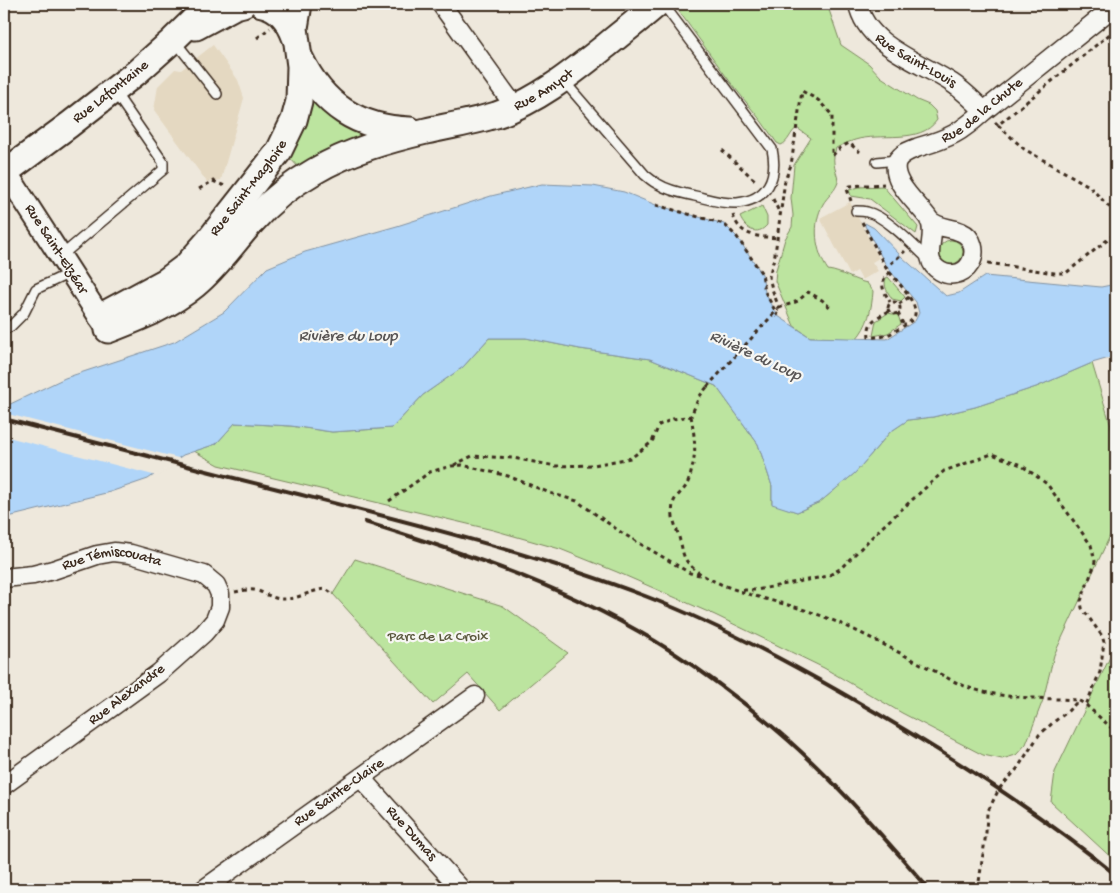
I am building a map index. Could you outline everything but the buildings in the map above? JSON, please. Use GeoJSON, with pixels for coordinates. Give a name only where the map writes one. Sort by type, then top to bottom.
{"type":"FeatureCollection","features":[{"type":"Feature","properties":{"kind":"main road","name":"Rue Lafontaine"},"geometry":{"type":"LineString","coordinates":[[4,171],[114,90],[176,37],[210,4]]}},
{"type":"Feature","properties":{"kind":"main road"},"geometry":{"type":"LineString","coordinates":[[176,37],[242,4]]}},
{"type":"Feature","properties":{"kind":"main road"},"geometry":{"type":"LineString","coordinates":[[262,4],[271,7],[281,14],[290,25],[307,72],[324,94],[338,107],[351,116],[379,127],[417,133]]}},
{"type":"Feature","properties":{"kind":"main road","name":"Rue Saint-Magloire"},"geometry":{"type":"LineString","coordinates":[[105,323],[186,266],[272,162],[285,140],[296,112],[300,83],[296,18],[300,4]]}},
{"type":"Feature","properties":{"kind":"main road","name":"Rue Amyot"},"geometry":{"type":"LineString","coordinates":[[417,133],[472,121],[515,108],[562,80],[651,6]]}},
{"type":"Feature","properties":{"kind":"main road","name":"Rue Saint-Magloire"},"geometry":{"type":"LineString","coordinates":[[105,323],[158,309],[184,294],[207,274],[263,210],[300,180],[350,154],[417,133]]}},
{"type":"Feature","properties":{"kind":"street"},"geometry":{"type":"LineString","coordinates":[[440,4],[515,108]]}},
{"type":"Feature","properties":{"kind":"street","name":"Rue Saint-Louis"},"geometry":{"type":"LineString","coordinates":[[858,4],[866,26],[883,41],[897,52],[952,83],[984,110]]}},
{"type":"Feature","properties":{"kind":"street","name":"Rue de la Chute"},"geometry":{"type":"LineString","coordinates":[[897,160],[908,151],[946,139],[963,129],[984,110],[1116,5]]}},
{"type":"Feature","properties":{"kind":"street"},"geometry":{"type":"LineString","coordinates":[[897,160],[898,180],[929,220],[933,230],[930,250],[932,262],[942,272],[953,274],[967,268],[972,260],[973,247],[968,237],[958,231],[940,227],[929,220]]}},
{"type":"Feature","properties":{"kind":"street","name":"Rue Saint-Elzéar"},"geometry":{"type":"LineString","coordinates":[[4,171],[105,323]]}},
{"type":"Feature","properties":{"kind":"street","name":"Rue Témiscouata"},"geometry":{"type":"LineString","coordinates":[[4,578],[33,575],[97,555],[114,552],[131,554],[204,576],[218,590]]}},
{"type":"Feature","properties":{"kind":"street","name":"Rue Alexandre"},"geometry":{"type":"LineString","coordinates":[[4,786],[159,673],[198,639],[215,620],[220,606],[218,590]]}},
{"type":"Feature","properties":{"kind":"street","name":"Rue Sainte-Claire"},"geometry":{"type":"LineString","coordinates":[[215,886],[475,696]]}},
{"type":"Feature","properties":{"kind":"street","name":"Rue Dumas"},"geometry":{"type":"LineString","coordinates":[[361,778],[461,889]]}},
{"type":"Feature","properties":{"kind":"lane"},"geometry":{"type":"LineString","coordinates":[[562,80],[645,175],[657,184],[671,190],[721,202],[737,203],[750,199],[766,190],[774,172],[772,149],[651,6]]}},
{"type":"Feature","properties":{"kind":"lane"},"geometry":{"type":"LineString","coordinates":[[176,37],[217,94]]}},
{"type":"Feature","properties":{"kind":"lane"},"geometry":{"type":"LineString","coordinates":[[4,330],[24,313],[36,289],[66,264],[163,170],[163,162],[114,90]]}},
{"type":"Feature","properties":{"kind":"lane"},"geometry":{"type":"LineString","coordinates":[[877,162],[897,160]]}},
{"type":"Feature","properties":{"kind":"lane"},"geometry":{"type":"LineString","coordinates":[[856,212],[866,211],[875,215],[900,233],[932,262]]}},
{"type":"Feature","properties":{"kind":"path"},"geometry":{"type":"LineString","coordinates":[[257,38],[267,30]]}},
{"type":"Feature","properties":{"kind":"path"},"geometry":{"type":"LineString","coordinates":[[778,308],[769,277],[777,238],[785,180],[791,165],[802,91],[818,100],[832,115],[832,156],[840,148],[850,144],[860,152]]}},
{"type":"Feature","properties":{"kind":"path"},"geometry":{"type":"LineString","coordinates":[[998,125],[1024,150],[1089,186],[1116,214]]}},
{"type":"Feature","properties":{"kind":"path"},"geometry":{"type":"LineString","coordinates":[[722,150],[766,190],[780,215]]}},
{"type":"Feature","properties":{"kind":"path"},"geometry":{"type":"LineString","coordinates":[[199,189],[213,181],[232,188]]}},
{"type":"Feature","properties":{"kind":"path"},"geometry":{"type":"LineString","coordinates":[[656,205],[724,224],[737,236],[762,274],[765,292],[778,316]]}},
{"type":"Feature","properties":{"kind":"path"},"geometry":{"type":"LineString","coordinates":[[732,214],[738,227],[744,232],[777,238]]}},
{"type":"Feature","properties":{"kind":"path"},"geometry":{"type":"LineString","coordinates":[[972,260],[1054,273],[1066,273],[1116,233]]}},
{"type":"Feature","properties":{"kind":"path"},"geometry":{"type":"LineString","coordinates":[[889,311],[869,324],[869,337],[884,338],[914,318],[916,312],[913,302],[886,268],[901,255]]}},
{"type":"Feature","properties":{"kind":"path"},"geometry":{"type":"LineString","coordinates":[[889,311],[888,306],[890,302],[882,282],[884,277],[890,272]]}},
{"type":"Feature","properties":{"kind":"path"},"geometry":{"type":"LineString","coordinates":[[832,310],[822,300],[808,292],[798,301],[778,308],[699,397],[691,416],[695,453],[693,468],[686,486],[674,500],[672,513],[684,557],[709,580],[831,618],[888,646],[946,679],[963,686],[982,692],[1005,695],[1078,700],[1116,732]]}},
{"type":"Feature","properties":{"kind":"path"},"geometry":{"type":"LineString","coordinates":[[899,304],[909,297]]}},
{"type":"Feature","properties":{"kind":"path"},"geometry":{"type":"LineString","coordinates":[[890,302],[895,301],[899,304]]}},
{"type":"Feature","properties":{"kind":"path"},"geometry":{"type":"LineString","coordinates":[[899,304],[898,312],[904,326]]}},
{"type":"Feature","properties":{"kind":"path"},"geometry":{"type":"LineString","coordinates":[[889,311],[892,314],[898,312]]}},
{"type":"Feature","properties":{"kind":"path"},"geometry":{"type":"LineString","coordinates":[[390,501],[430,472],[451,466],[472,456],[513,458],[556,466],[594,465],[631,458],[652,442],[659,425],[673,419],[691,416]]}},
{"type":"Feature","properties":{"kind":"path"},"geometry":{"type":"LineString","coordinates":[[737,590],[756,590],[828,576],[840,570],[881,528],[944,471],[992,454],[1021,465],[1047,484],[1091,545],[1094,566],[1081,605],[1104,642],[1100,672],[1086,705]]}},
{"type":"Feature","properties":{"kind":"path"},"geometry":{"type":"LineString","coordinates":[[451,466],[462,465],[508,476],[550,493],[577,501],[647,548],[690,572],[703,575]]}},
{"type":"Feature","properties":{"kind":"path"},"geometry":{"type":"LineString","coordinates":[[218,590],[254,590],[272,598],[283,600],[309,591],[326,588],[333,594]]}},
{"type":"Feature","properties":{"kind":"path"},"geometry":{"type":"LineString","coordinates":[[978,889],[987,813],[999,789],[1017,768],[1039,735],[1067,712],[1078,700]]}},
{"type":"Feature","properties":{"kind":"shaded area"},"geometry":{"type":"Polygon","coordinates":[[[213,45],[238,80],[244,98],[221,180],[207,182],[154,110],[158,86],[175,69],[181,70],[213,45]]]}},
{"type":"Feature","properties":{"kind":"shaded area"},"geometry":{"type":"Polygon","coordinates":[[[850,202],[879,258],[872,262],[878,271],[862,280],[857,271],[850,275],[820,218],[850,202]]]}},
{"type":"Feature","properties":{"kind":"green space"},"geometry":{"type":"Polygon","coordinates":[[[684,4],[827,4],[841,45],[869,64],[881,77],[917,100],[929,105],[935,111],[937,120],[930,128],[921,133],[865,138],[836,148],[834,161],[838,182],[823,204],[817,220],[816,237],[820,254],[828,270],[867,283],[873,291],[869,316],[864,328],[856,339],[810,337],[794,326],[775,281],[776,270],[785,239],[792,227],[791,198],[794,165],[811,138],[797,128],[784,144],[777,143],[678,10],[684,4]]]}},
{"type":"Feature","properties":{"kind":"green space"},"geometry":{"type":"Polygon","coordinates":[[[315,101],[371,133],[301,170],[288,156],[310,102],[315,101]]]}},
{"type":"Feature","properties":{"kind":"green space"},"geometry":{"type":"Polygon","coordinates":[[[883,186],[918,227],[916,234],[870,199],[851,196],[849,190],[859,187],[883,186]]]}},
{"type":"Feature","properties":{"kind":"green space"},"geometry":{"type":"Polygon","coordinates":[[[762,206],[767,217],[767,225],[763,229],[755,231],[748,228],[740,217],[762,206]]]}},
{"type":"Feature","properties":{"kind":"green space"},"geometry":{"type":"Polygon","coordinates":[[[951,240],[959,244],[963,252],[959,260],[951,264],[943,260],[939,252],[943,244],[951,240]]]}},
{"type":"Feature","properties":{"kind":"green space"},"geometry":{"type":"Polygon","coordinates":[[[888,277],[905,297],[901,301],[892,299],[888,292],[885,284],[888,277]]]}},
{"type":"Feature","properties":{"kind":"green space"},"geometry":{"type":"Polygon","coordinates":[[[888,313],[898,315],[901,324],[888,333],[873,336],[876,321],[888,313]]]}},
{"type":"Feature","properties":{"kind":"green space"},"geometry":{"type":"Polygon","coordinates":[[[489,338],[526,338],[580,349],[650,359],[716,386],[758,444],[772,486],[772,503],[797,512],[820,502],[855,473],[890,432],[908,420],[933,417],[975,407],[1036,387],[1092,363],[1116,443],[1116,523],[1054,655],[1043,700],[1026,744],[1016,755],[1002,759],[983,755],[902,713],[824,668],[715,615],[560,549],[493,530],[219,465],[194,451],[216,444],[235,423],[291,426],[332,432],[392,428],[423,395],[463,367],[489,338]]]}},
{"type":"Feature","properties":{"kind":"green space","name":"Parc de La Croix"},"geometry":{"type":"Polygon","coordinates":[[[355,559],[503,606],[568,653],[500,710],[468,674],[433,704],[333,594],[355,559]]]}},
{"type":"Feature","properties":{"kind":"green space"},"geometry":{"type":"Polygon","coordinates":[[[1116,639],[1116,862],[1051,802],[1055,772],[1111,655],[1116,639]]]}},
{"type":"Feature","properties":{"kind":"water","name":"Rivière du Loup"},"geometry":{"type":"Polygon","coordinates":[[[542,184],[593,186],[624,192],[656,205],[724,224],[737,237],[762,274],[765,292],[778,316],[810,337],[887,339],[915,321],[919,313],[916,302],[887,267],[865,223],[874,228],[902,257],[946,296],[959,293],[985,276],[1101,287],[1116,284],[1116,356],[1092,363],[1036,387],[975,407],[933,417],[908,420],[890,432],[855,473],[820,502],[797,512],[772,504],[772,486],[758,444],[716,386],[650,359],[580,349],[526,338],[489,338],[463,367],[423,395],[392,428],[332,432],[291,426],[235,423],[216,444],[183,455],[148,479],[110,492],[4,518],[4,407],[65,378],[174,342],[224,312],[267,268],[305,252],[397,226],[491,196],[542,184]]]}},
{"type":"Feature","properties":{"kind":"pier"},"geometry":{"type":"Polygon","coordinates":[[[4,413],[182,459],[157,476],[4,436],[4,413]]]}},
{"type":"Feature","properties":{"kind":"railway"},"geometry":{"type":"LineString","coordinates":[[4,419],[465,538],[556,565],[670,606],[770,653],[913,735],[1017,801],[1116,875]]}},
{"type":"Feature","properties":{"kind":"railway"},"geometry":{"type":"LineString","coordinates":[[365,522],[484,561],[523,576],[599,610],[671,651],[741,701],[800,751],[858,809],[929,889]]}}]}
